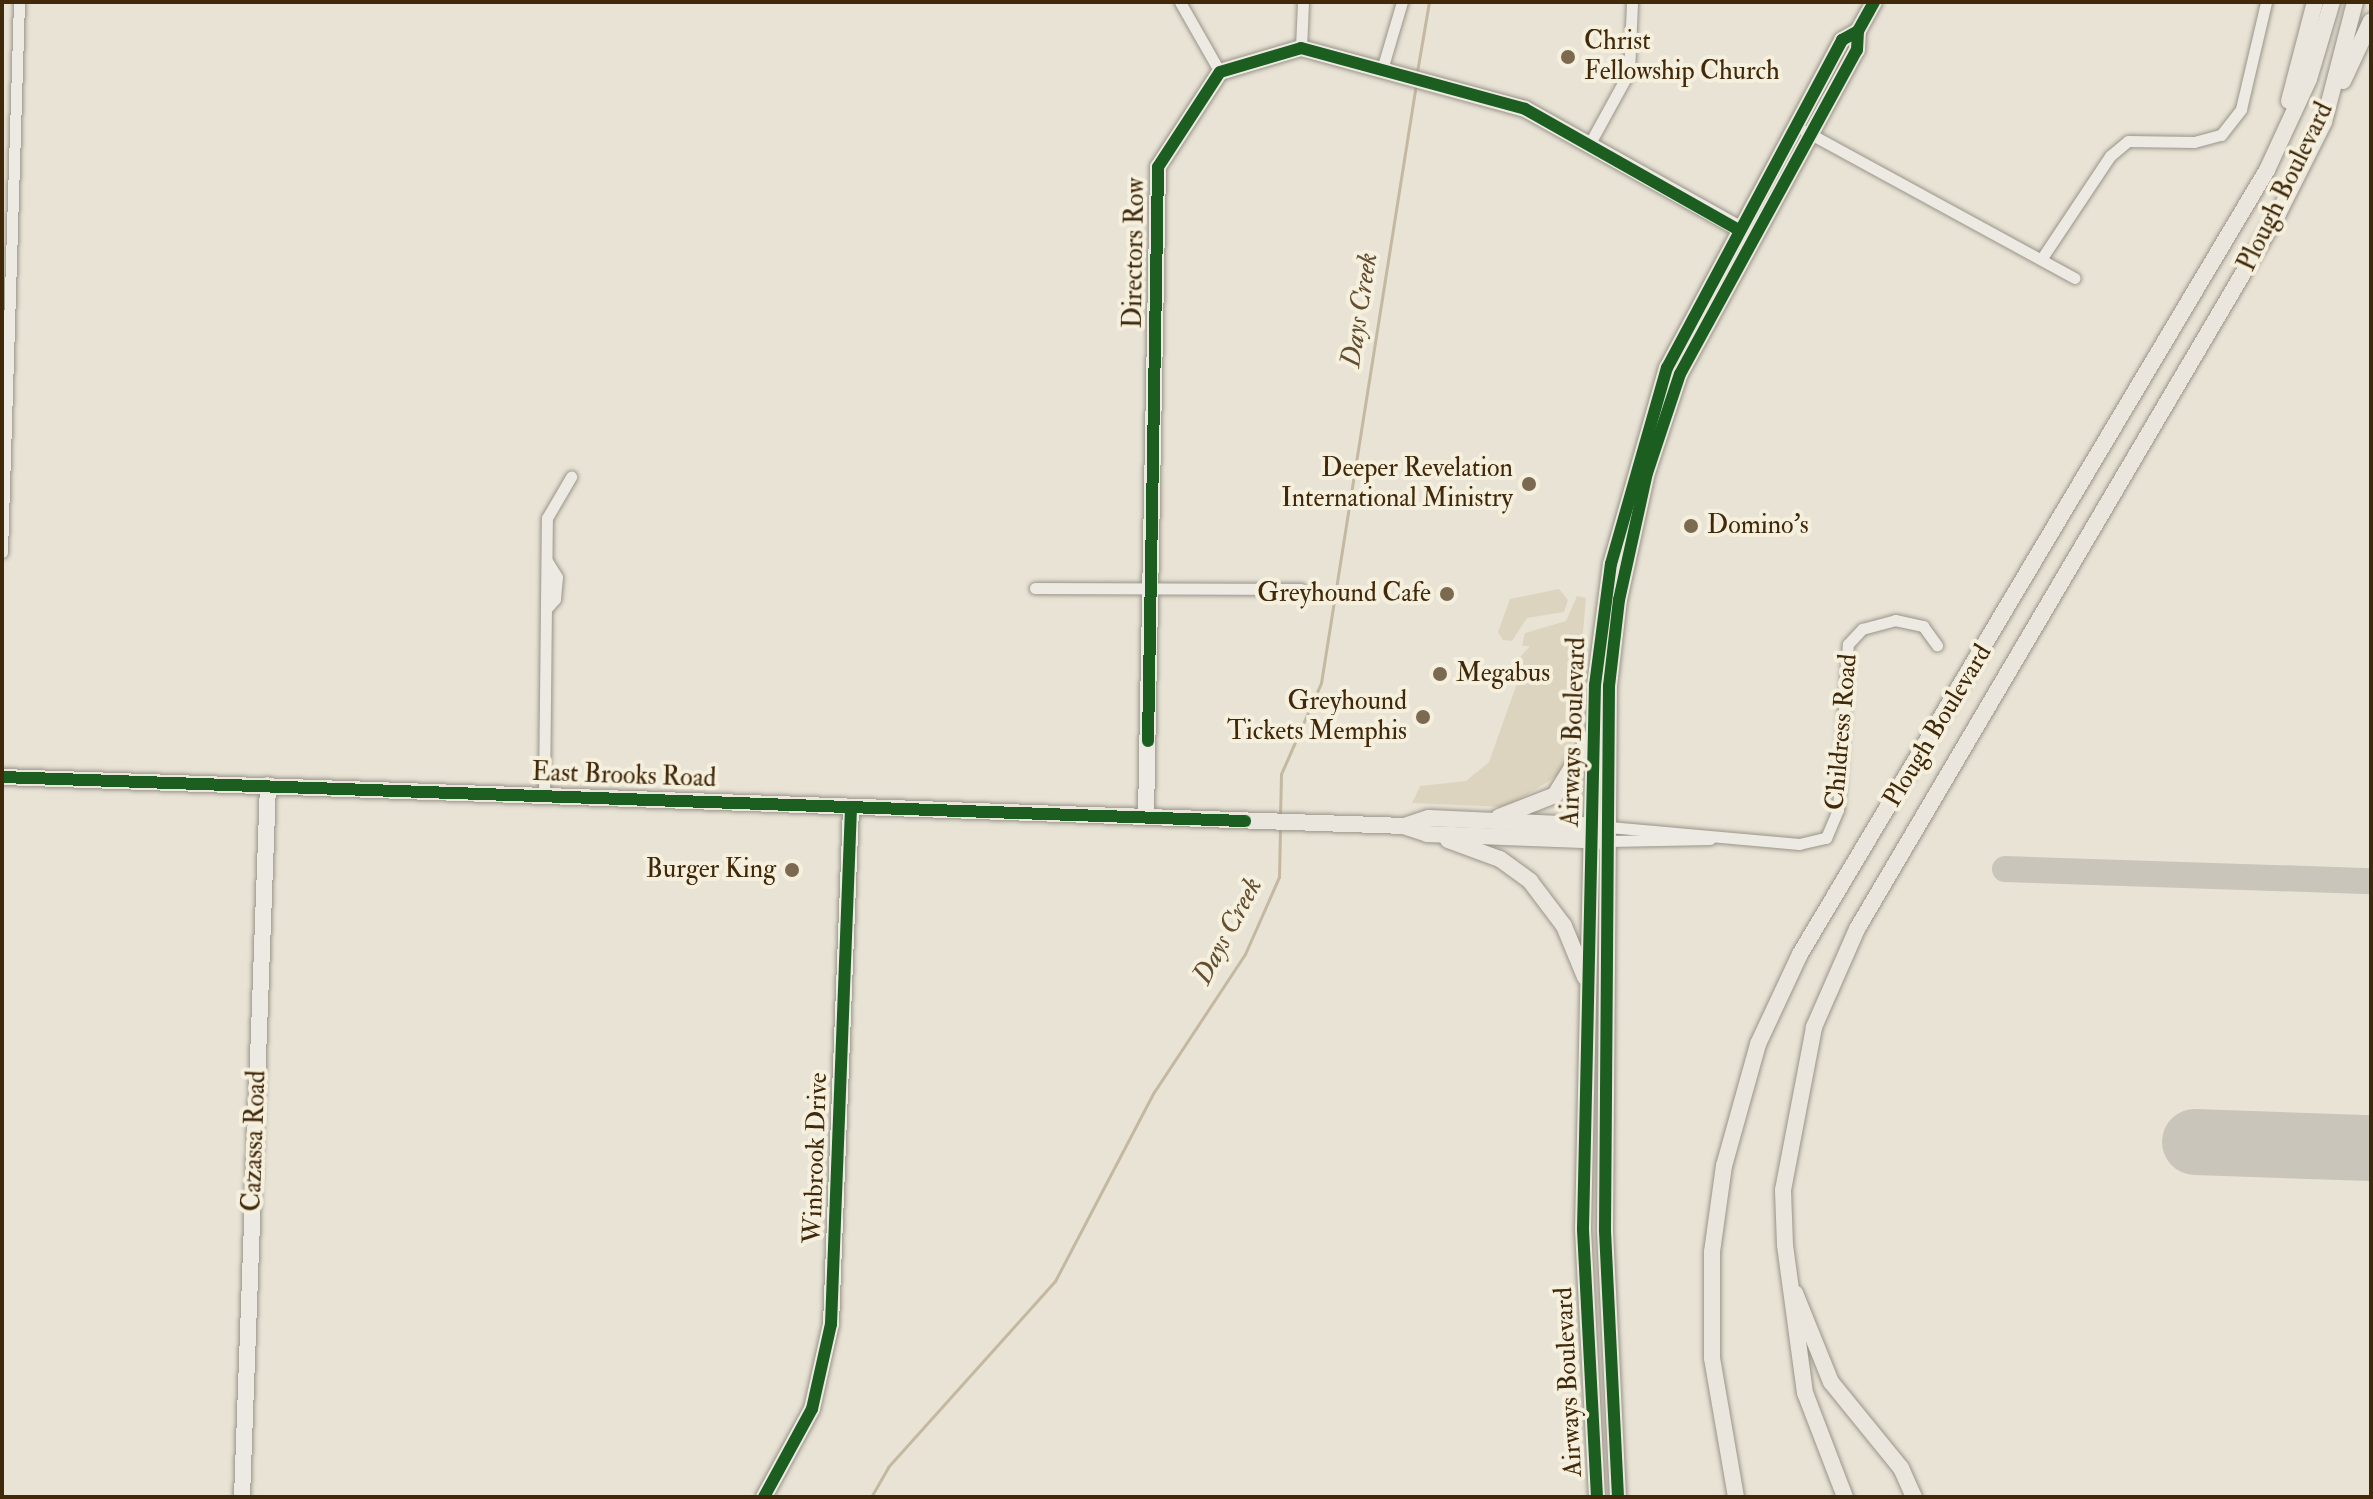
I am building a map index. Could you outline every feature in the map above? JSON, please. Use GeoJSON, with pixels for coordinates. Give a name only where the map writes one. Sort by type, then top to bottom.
{"type":"FeatureCollection","features":[{"type":"Feature","properties":{"kind":"main road","name":"Airways Boulevard"},"geometry":{"type":"LineString","coordinates":[[1618,1497],[1605,1229],[1600,834],[1603,670],[1611,564],[1638,454],[1667,368],[1800,128],[1857,50],[1858,31],[1874,2]]}},
{"type":"Feature","properties":{"kind":"main road"},"geometry":{"type":"LineString","coordinates":[[2267,170],[2315,2]]}},
{"type":"Feature","properties":{"kind":"main road","name":"Plough Boulevard"},"geometry":{"type":"LineString","coordinates":[[1736,1497],[1712,1358],[1712,1252],[1724,1166],[1758,1044],[1800,954],[2189,296],[2267,170],[2309,79],[2332,2]]}},
{"type":"Feature","properties":{"kind":"main road","name":"Plough Boulevard"},"geometry":{"type":"LineString","coordinates":[[1845,1497],[1805,1393],[1787,1272],[1783,1190],[1794,1117],[1814,1027],[1851,943],[2219,317],[2324,122],[2355,2]]}},
{"type":"Feature","properties":{"kind":"main road"},"geometry":{"type":"LineString","coordinates":[[2324,122],[2371,21]]}},
{"type":"Feature","properties":{"kind":"main road","name":"Airways Boulevard"},"geometry":{"type":"LineString","coordinates":[[1597,1497],[1583,1229],[1588,986],[1600,834],[1594,729],[1603,670]]}},
{"type":"Feature","properties":{"kind":"main road"},"geometry":{"type":"LineString","coordinates":[[1486,820],[1555,795],[1594,729]]}},
{"type":"Feature","properties":{"kind":"main road","name":"East Brooks Road"},"geometry":{"type":"LineString","coordinates":[[2,777],[1403,826],[1427,834],[1600,834]]}},
{"type":"Feature","properties":{"kind":"main road","name":"East Brooks Road"},"geometry":{"type":"LineString","coordinates":[[1403,826],[1429,818],[1486,820],[1600,834]]}},
{"type":"Feature","properties":{"kind":"main road"},"geometry":{"type":"LineString","coordinates":[[1427,834],[1482,851],[1530,881],[1564,926],[1588,986]]}},
{"type":"Feature","properties":{"kind":"main road"},"geometry":{"type":"LineString","coordinates":[[1787,1272],[1831,1382],[1901,1468],[1914,1497]]}},
{"type":"Feature","properties":{"kind":"street"},"geometry":{"type":"LineString","coordinates":[[2,552],[19,2]]}},
{"type":"Feature","properties":{"kind":"street"},"geometry":{"type":"LineString","coordinates":[[1180,2],[1220,72],[1301,48],[1390,69],[1525,109],[1743,232]]}},
{"type":"Feature","properties":{"kind":"street"},"geometry":{"type":"LineString","coordinates":[[1301,48],[1303,2]]}},
{"type":"Feature","properties":{"kind":"street"},"geometry":{"type":"LineString","coordinates":[[1390,69],[1402,2]]}},
{"type":"Feature","properties":{"kind":"street"},"geometry":{"type":"LineString","coordinates":[[1590,143],[1629,72],[1632,2]]}},
{"type":"Feature","properties":{"kind":"street"},"geometry":{"type":"LineString","coordinates":[[2042,258],[2110,156],[2128,141],[2194,142],[2221,135],[2241,109],[2266,2]]}},
{"type":"Feature","properties":{"kind":"street","name":"Directors Row"},"geometry":{"type":"LineString","coordinates":[[1146,817],[1158,167],[1220,72]]}},
{"type":"Feature","properties":{"kind":"street"},"geometry":{"type":"LineString","coordinates":[[2,83],[17,82]]}},
{"type":"Feature","properties":{"kind":"street"},"geometry":{"type":"LineString","coordinates":[[1800,128],[2075,278]]}},
{"type":"Feature","properties":{"kind":"street"},"geometry":{"type":"LineString","coordinates":[[544,795],[546,609],[539,587],[547,561],[549,507],[571,477]]}},
{"type":"Feature","properties":{"kind":"street"},"geometry":{"type":"LineString","coordinates":[[1035,588],[1151,591],[1301,589]]}},
{"type":"Feature","properties":{"kind":"street","name":"Childress Road"},"geometry":{"type":"LineString","coordinates":[[1826,838],[1840,796],[1844,661],[1862,629],[1910,622],[1928,630],[1937,645]]}},
{"type":"Feature","properties":{"kind":"street","name":"Cazassa Road"},"geometry":{"type":"LineString","coordinates":[[242,1497],[268,785]]}},
{"type":"Feature","properties":{"kind":"street","name":"Winbrook Drive"},"geometry":{"type":"LineString","coordinates":[[764,1497],[812,1409],[831,1324],[851,807]]}},
{"type":"Feature","properties":{"kind":"street","name":"East Brooks Road"},"geometry":{"type":"LineString","coordinates":[[1600,834],[1808,844],[1826,838]]}},
{"type":"Feature","properties":{"kind":"shaded area"},"geometry":{"type":"Polygon","coordinates":[[[1559,589],[1568,600],[1564,612],[1527,618],[1512,641],[1503,640],[1498,632],[1510,599],[1559,589]]]}},
{"type":"Feature","properties":{"kind":"shaded area"},"geometry":{"type":"Polygon","coordinates":[[[1577,596],[1586,598],[1578,688],[1570,756],[1560,774],[1507,807],[1412,803],[1420,786],[1466,781],[1489,762],[1521,672],[1513,670],[1515,663],[1530,646],[1522,646],[1525,633],[1566,621],[1577,596]]]}},
{"type":"Feature","properties":{"kind":"waterway","name":"Days Creek"},"geometry":{"type":"LineString","coordinates":[[1417,72],[1429,2]]}},
{"type":"Feature","properties":{"kind":"waterway","name":"Days Creek"},"geometry":{"type":"LineString","coordinates":[[1280,816],[1281,774],[1321,683],[1416,84]]}},
{"type":"Feature","properties":{"kind":"waterway","name":"Days Creek"},"geometry":{"type":"LineString","coordinates":[[871,1497],[888,1467],[1055,1281],[1154,1092],[1245,954],[1279,877],[1280,828]]}},
{"type":"Feature","properties":{"kind":"taxiway"},"geometry":{"type":"LineString","coordinates":[[2005,869],[2371,881]]}},
{"type":"Feature","properties":{"kind":"runway"},"geometry":{"type":"LineString","coordinates":[[2195,1142],[2371,1148]]}},
{"type":"Feature","properties":{"kind":"cycle path"},"geometry":{"type":"LineString","coordinates":[[1618,1497],[1605,1229],[1609,686],[1619,600],[1647,473],[1680,374],[1857,50],[1858,31],[1874,2]]}},
{"type":"Feature","properties":{"kind":"cycle path"},"geometry":{"type":"LineString","coordinates":[[1597,1497],[1583,1229],[1595,685],[1611,564],[1667,368],[1842,40],[1858,31]]}},
{"type":"Feature","properties":{"kind":"cycle path"},"geometry":{"type":"LineString","coordinates":[[1148,741],[1158,167],[1220,72],[1301,48],[1525,109],[1737,229]]}},
{"type":"Feature","properties":{"kind":"cycle path"},"geometry":{"type":"LineString","coordinates":[[2,777],[1245,821]]}},
{"type":"Feature","properties":{"kind":"cycle path"},"geometry":{"type":"LineString","coordinates":[[764,1497],[812,1409],[831,1324],[851,807]]}},
{"type":"Feature","properties":{"kind":"place","name":"Christ Fellowship Church"},"geometry":{"type":"Point","coordinates":[1568,57]}},
{"type":"Feature","properties":{"kind":"place","name":"Deeper Revelation International Ministry"},"geometry":{"type":"Point","coordinates":[1529,484]}},
{"type":"Feature","properties":{"kind":"place","name":"Domino's"},"geometry":{"type":"Point","coordinates":[1691,526]}},
{"type":"Feature","properties":{"kind":"place","name":"Greyhound Cafe"},"geometry":{"type":"Point","coordinates":[1447,594]}},
{"type":"Feature","properties":{"kind":"place","name":"Megabus"},"geometry":{"type":"Point","coordinates":[1440,674]}},
{"type":"Feature","properties":{"kind":"place","name":"Greyhound Tickets Memphis"},"geometry":{"type":"Point","coordinates":[1423,717]}},
{"type":"Feature","properties":{"kind":"place","name":"Burger King"},"geometry":{"type":"Point","coordinates":[792,870]}}]}
